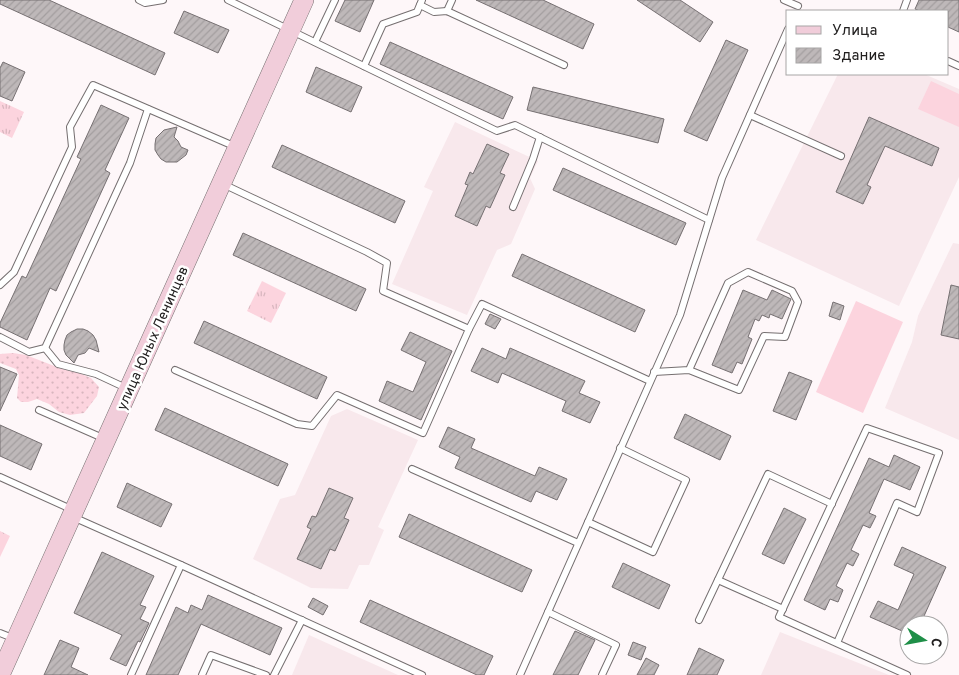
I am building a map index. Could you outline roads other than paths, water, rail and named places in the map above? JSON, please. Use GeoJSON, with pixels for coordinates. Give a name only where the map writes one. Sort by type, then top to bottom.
{"type":"FeatureCollection","features":[{"type":"Feature","properties":{"kind":"main road","name":"улица Юных Ленинцев"},"geometry":{"type":"LineString","coordinates":[[0,675],[8,636],[73,513],[304,0]]}},
{"type":"Feature","properties":{"kind":"lane"},"geometry":{"type":"LineString","coordinates":[[140,0],[145,3],[163,0]]}},
{"type":"Feature","properties":{"kind":"lane"},"geometry":{"type":"LineString","coordinates":[[228,0],[497,131],[516,126],[709,220]]}},
{"type":"Feature","properties":{"kind":"lane"},"geometry":{"type":"LineString","coordinates":[[315,42],[335,0]]}},
{"type":"Feature","properties":{"kind":"lane"},"geometry":{"type":"LineString","coordinates":[[447,11],[452,0]]}},
{"type":"Feature","properties":{"kind":"lane"},"geometry":{"type":"LineString","coordinates":[[784,0],[798,6]]}},
{"type":"Feature","properties":{"kind":"lane"},"geometry":{"type":"LineString","coordinates":[[364,66],[383,24],[417,12],[421,3],[434,12],[447,11],[564,65]]}},
{"type":"Feature","properties":{"kind":"lane"},"geometry":{"type":"LineString","coordinates":[[520,675],[680,315],[722,178],[786,34]]}},
{"type":"Feature","properties":{"kind":"lane"},"geometry":{"type":"LineString","coordinates":[[0,285],[14,272],[72,147],[70,128],[93,85],[238,148]]}},
{"type":"Feature","properties":{"kind":"lane"},"geometry":{"type":"LineString","coordinates":[[44,348],[130,163],[148,109]]}},
{"type":"Feature","properties":{"kind":"lane"},"geometry":{"type":"LineString","coordinates":[[750,115],[841,156]]}},
{"type":"Feature","properties":{"kind":"lane"},"geometry":{"type":"LineString","coordinates":[[512,207],[533,159],[540,137]]}},
{"type":"Feature","properties":{"kind":"lane"},"geometry":{"type":"LineString","coordinates":[[222,184],[368,252],[387,263],[383,290],[469,329]]}},
{"type":"Feature","properties":{"kind":"lane"},"geometry":{"type":"LineString","coordinates":[[654,372],[689,370],[739,390],[764,336],[785,337],[798,302],[792,291],[748,272],[728,284],[689,370]]}},
{"type":"Feature","properties":{"kind":"lane"},"geometry":{"type":"LineString","coordinates":[[175,370],[297,424],[312,426],[336,395],[422,433],[482,304],[650,381]]}},
{"type":"Feature","properties":{"kind":"lane"},"geometry":{"type":"LineString","coordinates":[[0,337],[29,352],[44,348]]}},
{"type":"Feature","properties":{"kind":"lane"},"geometry":{"type":"LineString","coordinates":[[44,348],[58,364],[96,374],[129,389]]}},
{"type":"Feature","properties":{"kind":"lane"},"geometry":{"type":"LineString","coordinates":[[39,410],[106,439]]}},
{"type":"Feature","properties":{"kind":"lane"},"geometry":{"type":"LineString","coordinates":[[837,643],[897,503],[917,512],[939,453],[868,428],[779,617],[907,675]]}},
{"type":"Feature","properties":{"kind":"lane"},"geometry":{"type":"LineString","coordinates":[[588,522],[652,552],[686,480],[620,448]]}},
{"type":"Feature","properties":{"kind":"lane"},"geometry":{"type":"LineString","coordinates":[[412,469],[578,543]]}},
{"type":"Feature","properties":{"kind":"lane"},"geometry":{"type":"LineString","coordinates":[[699,620],[768,474],[832,504]]}},
{"type":"Feature","properties":{"kind":"lane"},"geometry":{"type":"LineString","coordinates":[[0,477],[181,565],[422,675]]}},
{"type":"Feature","properties":{"kind":"lane"},"geometry":{"type":"LineString","coordinates":[[131,675],[181,565]]}},
{"type":"Feature","properties":{"kind":"lane"},"geometry":{"type":"LineString","coordinates":[[718,580],[783,609]]}},
{"type":"Feature","properties":{"kind":"lane"},"geometry":{"type":"LineString","coordinates":[[548,612],[616,645],[602,675]]}},
{"type":"Feature","properties":{"kind":"lane"},"geometry":{"type":"LineString","coordinates":[[274,675],[302,620]]}},
{"type":"Feature","properties":{"kind":"lane"},"geometry":{"type":"LineString","coordinates":[[202,675],[211,654],[266,675]]}}]}
